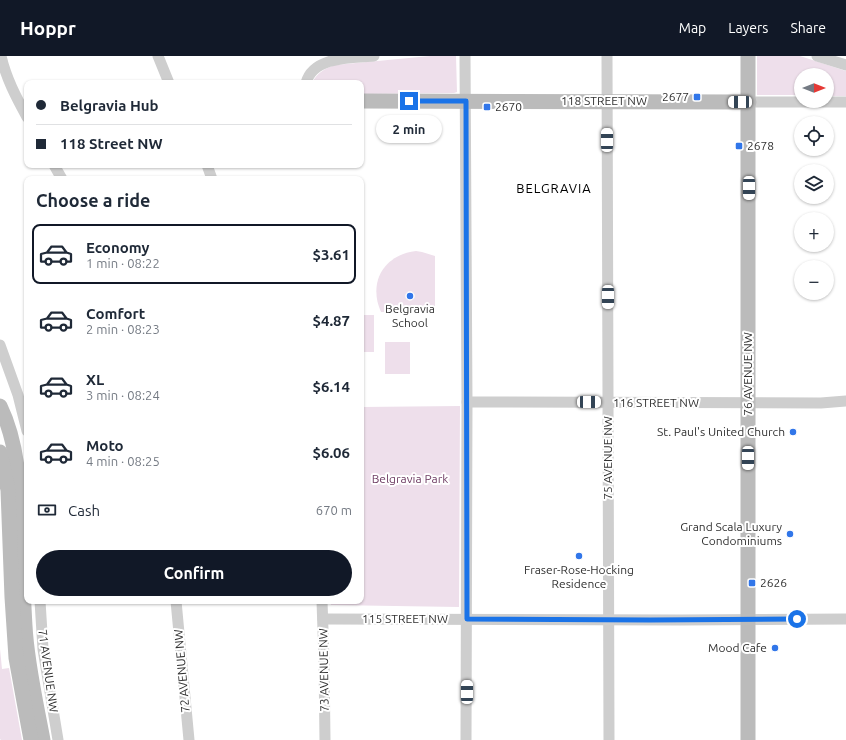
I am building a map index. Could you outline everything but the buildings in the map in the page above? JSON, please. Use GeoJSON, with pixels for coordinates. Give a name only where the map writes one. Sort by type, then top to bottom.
{"type":"FeatureCollection","features":[{"type":"Feature","properties":{"kind":"street"},"geometry":{"type":"LineString","coordinates":[[1,56],[5,73],[24,111]]}},
{"type":"Feature","properties":{"kind":"street"},"geometry":{"type":"LineString","coordinates":[[158,56],[168,80]]}},
{"type":"Feature","properties":{"kind":"street"},"geometry":{"type":"LineString","coordinates":[[307,80],[319,66],[331,61],[374,56]]}},
{"type":"Feature","properties":{"kind":"street"},"geometry":{"type":"LineString","coordinates":[[465,56],[467,402],[466,740]]}},
{"type":"Feature","properties":{"kind":"street","name":"75 AVENUE NW"},"geometry":{"type":"LineString","coordinates":[[607,56],[608,740]]}},
{"type":"Feature","properties":{"kind":"street","name":"76 AVENUE NW"},"geometry":{"type":"LineString","coordinates":[[748,56],[748,740]]}},
{"type":"Feature","properties":{"kind":"street"},"geometry":{"type":"LineString","coordinates":[[816,56],[846,65]]}},
{"type":"Feature","properties":{"kind":"street","name":"118 STREET NW"},"geometry":{"type":"LineString","coordinates":[[364,101],[846,102]]}},
{"type":"Feature","properties":{"kind":"street"},"geometry":{"type":"LineString","coordinates":[[0,345],[24,402]]}},
{"type":"Feature","properties":{"kind":"street","name":"116 STREET NW"},"geometry":{"type":"LineString","coordinates":[[467,402],[821,403],[846,401]]}},
{"type":"Feature","properties":{"kind":"street"},"geometry":{"type":"LineString","coordinates":[[0,406],[7,422],[14,448],[18,472],[24,602]]}},
{"type":"Feature","properties":{"kind":"street"},"geometry":{"type":"LineString","coordinates":[[0,452],[8,490],[16,658],[31,740]]}},
{"type":"Feature","properties":{"kind":"street"},"geometry":{"type":"LineString","coordinates":[[24,604],[25,627],[35,699],[43,740]]}},
{"type":"Feature","properties":{"kind":"street","name":"71 AVENUE NW"},"geometry":{"type":"LineString","coordinates":[[40,604],[43,649],[58,740]]}},
{"type":"Feature","properties":{"kind":"street","name":"72 AVENUE NW"},"geometry":{"type":"LineString","coordinates":[[176,604],[188,740]]}},
{"type":"Feature","properties":{"kind":"street","name":"73 AVENUE NW"},"geometry":{"type":"LineString","coordinates":[[322,604],[325,740]]}},
{"type":"Feature","properties":{"kind":"street","name":"115 STREET NW"},"geometry":{"type":"LineString","coordinates":[[323,619],[846,619]]}},
{"type":"Feature","properties":{"kind":"green space"},"geometry":{"type":"Polygon","coordinates":[[[430,56],[456,56],[457,92],[364,94],[364,80],[314,80],[321,72],[335,65],[430,56]]]}},
{"type":"Feature","properties":{"kind":"green space"},"geometry":{"type":"Polygon","coordinates":[[[757,56],[800,56],[846,71],[846,96],[834,96],[834,68],[794,68],[794,95],[757,95],[757,56]]]}},
{"type":"Feature","properties":{"kind":"green space"},"geometry":{"type":"Polygon","coordinates":[[[416,251],[435,256],[435,306],[429,312],[381,312],[377,301],[376,291],[381,272],[387,264],[395,258],[416,251]]]}},
{"type":"Feature","properties":{"kind":"green space"},"geometry":{"type":"Polygon","coordinates":[[[364,315],[374,315],[374,352],[364,352],[364,315]]]}},
{"type":"Feature","properties":{"kind":"green space"},"geometry":{"type":"Polygon","coordinates":[[[385,342],[410,342],[410,374],[385,374],[385,342]]]}},
{"type":"Feature","properties":{"kind":"green space","name":"Belgravia Park"},"geometry":{"type":"Polygon","coordinates":[[[460,406],[459,607],[331,605],[364,604],[364,407],[460,406]]]}},
{"type":"Feature","properties":{"kind":"green space"},"geometry":{"type":"Polygon","coordinates":[[[0,649],[2,669],[9,668],[22,740],[0,739],[0,649]]]}},
{"type":"Feature","properties":{"kind":"place","name":"2677"},"geometry":{"type":"Point","coordinates":[697,97]}},
{"type":"Feature","properties":{"kind":"place","name":"2670"},"geometry":{"type":"Point","coordinates":[487,107]}},
{"type":"Feature","properties":{"kind":"place","name":"2678"},"geometry":{"type":"Point","coordinates":[739,146]}},
{"type":"Feature","properties":{"kind":"place","name":"Belgravia School"},"geometry":{"type":"Point","coordinates":[410,296]}},
{"type":"Feature","properties":{"kind":"place","name":"St. Paul's United Church"},"geometry":{"type":"Point","coordinates":[793,432]}},
{"type":"Feature","properties":{"kind":"place","name":"Grand Scala Luxury Condominiums"},"geometry":{"type":"Point","coordinates":[790,534]}},
{"type":"Feature","properties":{"kind":"place","name":"Fraser-Rose-Hocking Residence"},"geometry":{"type":"Point","coordinates":[579,556]}},
{"type":"Feature","properties":{"kind":"place","name":"2626"},"geometry":{"type":"Point","coordinates":[752,583]}},
{"type":"Feature","properties":{"kind":"place","name":"Mood Cafe"},"geometry":{"type":"Point","coordinates":[775,648]}},
{"type":"Feature","properties":{"kind":"district","name":"BELGRAVIA"},"geometry":{"type":"Point","coordinates":[554,188]}},
{"type":"Feature","properties":{"kind":"route"},"geometry":{"type":"LineString","coordinates":[[409,101],[466,101],[467,619],[797,619]]}}]}
